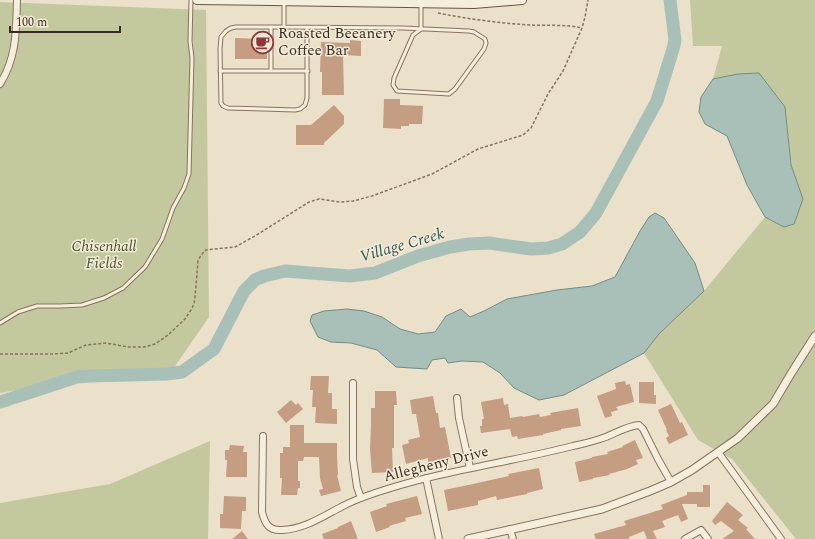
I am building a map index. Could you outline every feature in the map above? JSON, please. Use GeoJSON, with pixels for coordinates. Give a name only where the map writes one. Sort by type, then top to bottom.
{"type":"FeatureCollection","features":[{"type":"Feature","properties":{"kind":"main road"},"geometry":{"type":"LineString","coordinates":[[197,0],[421,1],[474,4],[522,0]]}},
{"type":"Feature","properties":{"kind":"street"},"geometry":{"type":"LineString","coordinates":[[0,84],[12,58],[17,0]]}},
{"type":"Feature","properties":{"kind":"street"},"geometry":{"type":"LineString","coordinates":[[468,539],[493,536],[510,529],[602,509],[671,482],[692,470],[738,438],[773,404],[815,336]]}},
{"type":"Feature","properties":{"kind":"street"},"geometry":{"type":"LineString","coordinates":[[353,383],[353,459],[356,487],[361,498]]}},
{"type":"Feature","properties":{"kind":"street"},"geometry":{"type":"LineString","coordinates":[[457,398],[459,418],[470,468]]}},
{"type":"Feature","properties":{"kind":"street","name":"Allegheny Drive"},"geometry":{"type":"LineString","coordinates":[[263,436],[262,512],[264,520],[268,526],[280,530],[300,527],[314,522],[342,506],[400,484],[572,447],[600,439],[623,430],[631,425],[639,424],[644,429],[671,482]]}},
{"type":"Feature","properties":{"kind":"street"},"geometry":{"type":"LineString","coordinates":[[718,452],[782,539]]}},
{"type":"Feature","properties":{"kind":"street"},"geometry":{"type":"LineString","coordinates":[[426,478],[439,539]]}},
{"type":"Feature","properties":{"kind":"street"},"geometry":{"type":"LineString","coordinates":[[510,529],[513,539]]}},
{"type":"Feature","properties":{"kind":"street"},"geometry":{"type":"LineString","coordinates":[[685,539],[701,530],[708,539]]}},
{"type":"Feature","properties":{"kind":"lane"},"geometry":{"type":"LineString","coordinates":[[0,323],[18,312],[37,306],[82,305],[104,298],[123,288],[145,267],[162,239],[173,208],[184,188],[189,174],[192,58],[190,41],[190,0]]}},
{"type":"Feature","properties":{"kind":"lane"},"geometry":{"type":"LineString","coordinates":[[284,1],[284,27]]}},
{"type":"Feature","properties":{"kind":"lane"},"geometry":{"type":"LineString","coordinates":[[421,1],[421,29]]}},
{"type":"Feature","properties":{"kind":"lane"},"geometry":{"type":"LineString","coordinates":[[307,27],[308,71],[307,98],[305,105],[300,109],[295,110],[228,108],[223,106],[221,103],[220,71],[220,49],[222,36],[226,31],[236,27],[307,27],[403,28],[469,31],[474,32],[485,39],[486,44],[484,49],[455,89],[449,94],[397,91],[393,85],[394,78],[413,35],[421,29]]}},
{"type":"Feature","properties":{"kind":"lane"},"geometry":{"type":"LineString","coordinates":[[271,27],[271,71]]}},
{"type":"Feature","properties":{"kind":"lane"},"geometry":{"type":"LineString","coordinates":[[220,71],[308,71]]}},
{"type":"Feature","properties":{"kind":"path"},"geometry":{"type":"LineString","coordinates":[[0,354],[68,353],[86,345],[106,343],[128,347],[144,347],[155,344],[185,319],[191,310],[194,304],[198,262],[206,250],[235,247],[266,230],[309,202],[320,199],[340,202],[353,201],[372,196],[432,174],[478,149],[523,135],[531,128],[548,94],[563,71],[582,28],[588,0]]}},
{"type":"Feature","properties":{"kind":"path"},"geometry":{"type":"LineString","coordinates":[[438,13],[503,22],[548,26],[573,26],[582,28]]}},
{"type":"Feature","properties":{"kind":"green space"},"geometry":{"type":"Polygon","coordinates":[[[690,0],[815,0],[815,539],[796,539],[732,459],[698,440],[644,353],[659,334],[704,291],[765,217],[784,227],[803,199],[791,165],[785,107],[759,73],[738,74],[713,79],[722,46],[693,46],[690,0]]]}},
{"type":"Feature","properties":{"kind":"green space","name":"Chisenhall Fields"},"geometry":{"type":"Polygon","coordinates":[[[0,2],[206,10],[209,317],[171,372],[84,378],[0,393],[0,2]]]}},
{"type":"Feature","properties":{"kind":"green space"},"geometry":{"type":"Polygon","coordinates":[[[210,441],[208,539],[0,539],[0,503],[110,484],[210,441]]]}},
{"type":"Feature","properties":{"kind":"water"},"geometry":{"type":"Polygon","coordinates":[[[759,73],[785,107],[791,165],[803,199],[794,224],[784,227],[765,217],[747,185],[727,136],[705,124],[699,112],[701,97],[713,79],[738,74],[759,73]]]}},
{"type":"Feature","properties":{"kind":"water"},"geometry":{"type":"Polygon","coordinates":[[[655,213],[664,218],[695,263],[704,291],[659,334],[644,353],[564,395],[539,400],[514,388],[500,373],[483,362],[462,361],[448,363],[445,358],[432,360],[427,369],[396,367],[377,350],[351,343],[331,342],[318,337],[310,321],[312,315],[324,311],[347,309],[364,311],[382,317],[400,329],[418,334],[435,332],[446,316],[461,309],[470,317],[507,299],[557,290],[592,286],[615,277],[640,231],[649,217],[655,213]]]}},
{"type":"Feature","properties":{"kind":"building"},"geometry":{"type":"Polygon","coordinates":[[[235,38],[267,39],[267,59],[235,59],[235,38]]]}},
{"type":"Feature","properties":{"kind":"building"},"geometry":{"type":"Polygon","coordinates":[[[350,40],[361,41],[361,56],[343,55],[344,95],[322,95],[322,72],[320,72],[321,42],[350,43],[350,40]]]}},
{"type":"Feature","properties":{"kind":"building"},"geometry":{"type":"Polygon","coordinates":[[[384,99],[400,99],[400,105],[423,106],[422,124],[409,124],[409,126],[401,126],[401,129],[383,128],[384,99]]]}},
{"type":"Feature","properties":{"kind":"building"},"geometry":{"type":"Polygon","coordinates":[[[334,105],[344,116],[344,124],[324,143],[324,145],[296,145],[296,125],[311,125],[334,105]]]}},
{"type":"Feature","properties":{"kind":"building"},"geometry":{"type":"Polygon","coordinates":[[[311,376],[329,376],[328,393],[332,393],[332,409],[337,409],[337,424],[315,423],[316,407],[312,407],[313,390],[310,390],[311,376]]]}},
{"type":"Feature","properties":{"kind":"building"},"geometry":{"type":"Polygon","coordinates":[[[625,381],[626,385],[630,384],[634,402],[616,407],[618,410],[611,412],[612,416],[605,418],[597,396],[616,389],[615,383],[625,381]]]}},
{"type":"Feature","properties":{"kind":"building"},"geometry":{"type":"Polygon","coordinates":[[[639,382],[654,382],[656,404],[639,403],[639,382]]]}},
{"type":"Feature","properties":{"kind":"building"},"geometry":{"type":"Polygon","coordinates":[[[375,391],[396,391],[397,405],[394,405],[394,448],[392,448],[393,472],[372,473],[370,449],[371,408],[375,408],[375,391]]]}},
{"type":"Feature","properties":{"kind":"building"},"geometry":{"type":"Polygon","coordinates":[[[433,396],[436,413],[438,413],[440,428],[445,427],[451,458],[428,462],[428,458],[406,464],[402,445],[409,443],[408,440],[420,437],[416,414],[412,414],[410,400],[433,396]]]}},
{"type":"Feature","properties":{"kind":"building"},"geometry":{"type":"Polygon","coordinates":[[[503,398],[504,405],[508,404],[510,418],[539,414],[540,417],[551,415],[550,413],[578,408],[581,426],[518,439],[517,436],[512,437],[510,429],[481,433],[480,426],[482,426],[482,419],[484,419],[481,402],[503,398]]]}},
{"type":"Feature","properties":{"kind":"building"},"geometry":{"type":"Polygon","coordinates":[[[291,400],[296,405],[298,403],[303,409],[286,423],[277,412],[291,400]]]}},
{"type":"Feature","properties":{"kind":"building"},"geometry":{"type":"Polygon","coordinates":[[[671,404],[680,423],[682,422],[688,435],[669,444],[666,438],[669,436],[658,410],[671,404]]]}},
{"type":"Feature","properties":{"kind":"building"},"geometry":{"type":"Polygon","coordinates":[[[290,425],[304,425],[304,443],[337,443],[337,475],[341,491],[321,496],[319,490],[323,489],[320,478],[319,457],[304,457],[303,461],[298,461],[298,481],[300,481],[300,488],[298,488],[297,495],[281,495],[282,478],[280,478],[280,453],[283,453],[283,447],[290,447],[290,425]]]}},
{"type":"Feature","properties":{"kind":"building"},"geometry":{"type":"Polygon","coordinates":[[[635,440],[643,458],[636,460],[638,464],[609,474],[610,475],[579,482],[575,462],[608,454],[607,452],[623,447],[622,446],[635,440]]]}},
{"type":"Feature","properties":{"kind":"building"},"geometry":{"type":"Polygon","coordinates":[[[230,445],[244,446],[243,452],[247,452],[247,477],[226,477],[227,460],[225,460],[225,450],[229,450],[230,445]]]}},
{"type":"Feature","properties":{"kind":"building"},"geometry":{"type":"Polygon","coordinates":[[[539,468],[543,489],[497,500],[496,496],[478,501],[478,505],[448,511],[444,490],[539,468]]]}},
{"type":"Feature","properties":{"kind":"building"},"geometry":{"type":"Polygon","coordinates":[[[703,485],[710,485],[710,507],[697,507],[697,504],[682,504],[688,519],[681,522],[678,515],[662,521],[665,527],[653,531],[657,539],[647,539],[644,531],[629,537],[629,539],[596,539],[594,534],[626,525],[624,521],[663,509],[661,505],[687,495],[687,492],[703,492],[703,485]]]}},
{"type":"Feature","properties":{"kind":"building"},"geometry":{"type":"Polygon","coordinates":[[[224,496],[246,497],[246,511],[242,511],[241,529],[220,528],[220,514],[223,514],[224,496]]]}},
{"type":"Feature","properties":{"kind":"building"},"geometry":{"type":"Polygon","coordinates":[[[417,496],[422,514],[405,518],[406,521],[376,532],[370,512],[387,506],[386,504],[417,496]]]}},
{"type":"Feature","properties":{"kind":"building"},"geometry":{"type":"Polygon","coordinates":[[[727,502],[743,515],[738,520],[748,528],[746,529],[755,539],[722,539],[734,531],[721,521],[715,525],[712,521],[727,502]]]}},
{"type":"Feature","properties":{"kind":"building"},"geometry":{"type":"Polygon","coordinates":[[[351,521],[358,539],[324,539],[322,534],[351,521]]]}},
{"type":"Feature","properties":{"kind":"building"},"geometry":{"type":"Polygon","coordinates":[[[242,531],[248,539],[232,539],[242,531]]]}},
{"type":"Feature","properties":{"kind":"waterway","name":"Village Creek"},"geometry":{"type":"LineString","coordinates":[[0,402],[77,377],[167,374],[182,372],[214,349],[244,291],[255,280],[264,276],[285,271],[350,276],[375,273],[418,256],[450,247],[469,244],[489,243],[531,249],[548,248],[562,244],[580,232],[596,213],[657,101],[675,40],[670,0]]}},
{"type":"Feature","properties":{"kind":"place","name":"Roasted Beeanery Coffee Bar"},"geometry":{"type":"Point","coordinates":[262,42]}}]}
